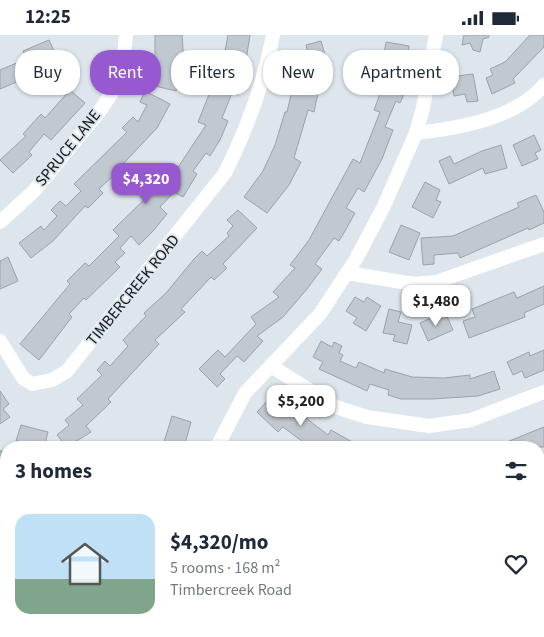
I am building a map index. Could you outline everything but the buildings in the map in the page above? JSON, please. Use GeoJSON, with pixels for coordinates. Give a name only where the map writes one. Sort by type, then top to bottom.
{"type":"FeatureCollection","features":[{"type":"Feature","properties":{"kind":"street","name":"SPRUCE LANE"},"geometry":{"type":"LineString","coordinates":[[0,222],[34,191],[99,112],[115,88],[123,64],[126,35]]}},
{"type":"Feature","properties":{"kind":"street","name":"TIMBERCREEK ROAD"},"geometry":{"type":"LineString","coordinates":[[0,341],[23,379],[29,382],[38,383],[52,380],[67,371],[226,173],[254,108],[267,66],[273,35]]}},
{"type":"Feature","properties":{"kind":"street"},"geometry":{"type":"LineString","coordinates":[[220,441],[245,393],[320,314],[347,273],[383,208],[416,133],[423,108],[436,35]]}},
{"type":"Feature","properties":{"kind":"street"},"geometry":{"type":"LineString","coordinates":[[416,133],[454,127],[488,118],[518,106],[536,95],[544,85]]}},
{"type":"Feature","properties":{"kind":"street"},"geometry":{"type":"LineString","coordinates":[[347,273],[396,283],[436,282],[544,244]]}},
{"type":"Feature","properties":{"kind":"street"},"geometry":{"type":"LineString","coordinates":[[272,366],[336,407],[367,417],[429,426],[471,420],[544,391]]}}]}
